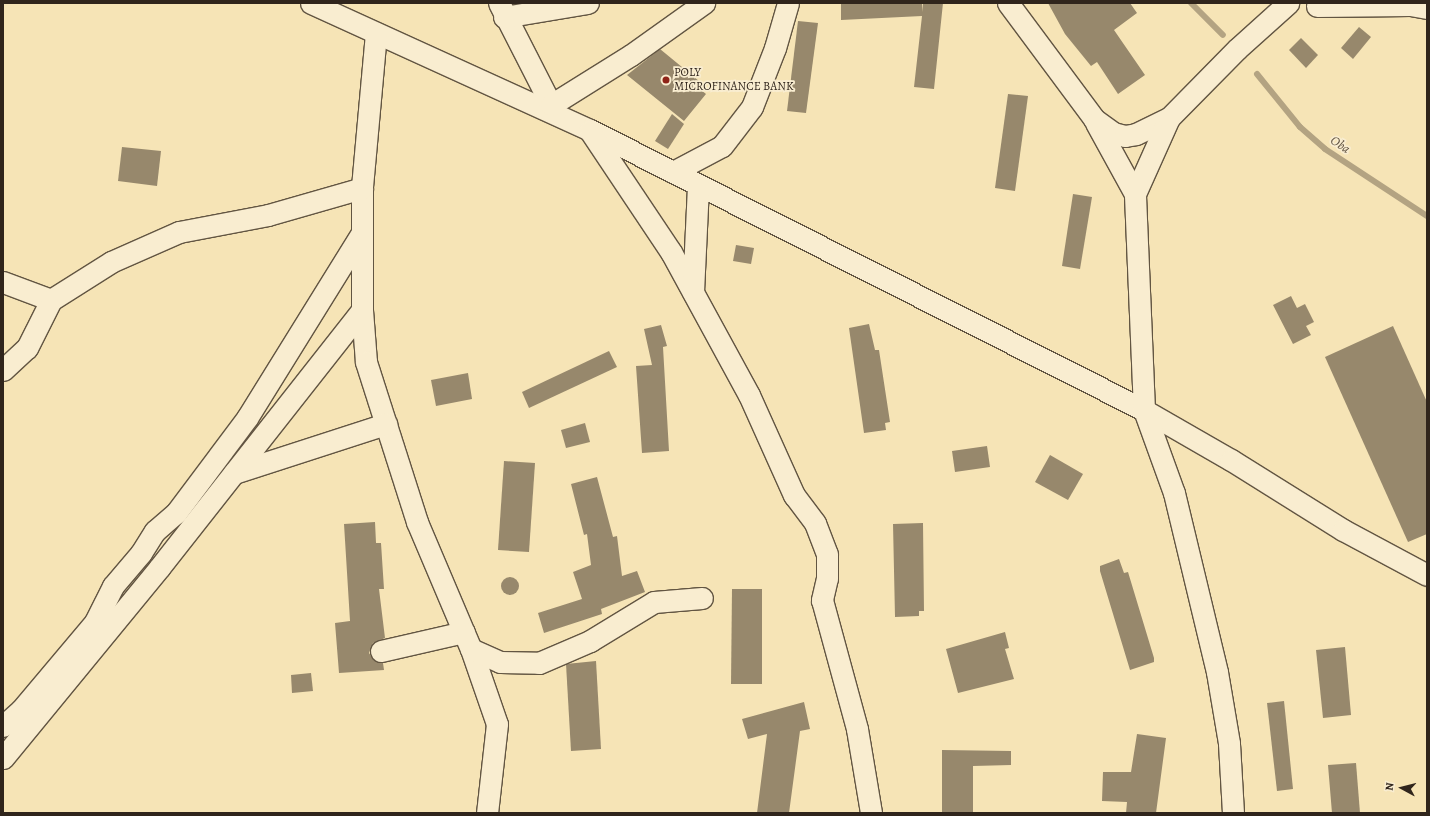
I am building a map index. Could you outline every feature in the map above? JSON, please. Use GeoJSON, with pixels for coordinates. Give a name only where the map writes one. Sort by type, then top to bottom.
{"type":"FeatureCollection","features":[{"type":"Feature","properties":{"kind":"street"},"geometry":{"type":"LineString","coordinates":[[311,3],[376,33],[553,109],[590,130],[1144,410],[1231,460],[1343,530],[1427,575]]}},
{"type":"Feature","properties":{"kind":"street"},"geometry":{"type":"LineString","coordinates":[[553,109],[502,10],[588,3]]}},
{"type":"Feature","properties":{"kind":"street"},"geometry":{"type":"LineString","coordinates":[[553,109],[704,3]]}},
{"type":"Feature","properties":{"kind":"street"},"geometry":{"type":"LineString","coordinates":[[673,172],[722,146],[752,107],[775,48],[788,3]]}},
{"type":"Feature","properties":{"kind":"street"},"geometry":{"type":"LineString","coordinates":[[1008,3],[1094,119],[1135,194],[1144,410],[1174,493],[1217,672],[1230,744],[1233,813]]}},
{"type":"Feature","properties":{"kind":"street"},"geometry":{"type":"LineString","coordinates":[[1094,119],[1113,133],[1126,136],[1136,134],[1169,118],[1237,49],[1288,3]]}},
{"type":"Feature","properties":{"kind":"street"},"geometry":{"type":"LineString","coordinates":[[1317,6],[1410,5],[1427,8]]}},
{"type":"Feature","properties":{"kind":"street"},"geometry":{"type":"LineString","coordinates":[[376,33],[362,188],[362,310],[366,362],[417,522],[467,641],[497,724],[487,813]]}},
{"type":"Feature","properties":{"kind":"street"},"geometry":{"type":"LineString","coordinates":[[1135,194],[1169,118]]}},
{"type":"Feature","properties":{"kind":"street"},"geometry":{"type":"LineString","coordinates":[[590,130],[671,252],[749,395],[794,495],[815,523],[827,554],[827,578],[822,600],[857,729],[871,813]]}},
{"type":"Feature","properties":{"kind":"street"},"geometry":{"type":"LineString","coordinates":[[693,293],[698,185]]}},
{"type":"Feature","properties":{"kind":"street"},"geometry":{"type":"LineString","coordinates":[[3,370],[27,348],[52,300],[111,262],[179,232],[268,215],[362,188]]}},
{"type":"Feature","properties":{"kind":"street"},"geometry":{"type":"LineString","coordinates":[[3,726],[21,710],[95,622],[113,586],[141,553],[155,531],[176,513],[247,418],[361,234]]}},
{"type":"Feature","properties":{"kind":"street"},"geometry":{"type":"LineString","coordinates":[[3,282],[52,300]]}},
{"type":"Feature","properties":{"kind":"street"},"geometry":{"type":"LineString","coordinates":[[3,758],[234,473],[362,310]]}},
{"type":"Feature","properties":{"kind":"street"},"geometry":{"type":"LineString","coordinates":[[234,473],[386,424]]}},
{"type":"Feature","properties":{"kind":"street"},"geometry":{"type":"LineString","coordinates":[[381,651],[467,641],[500,662],[539,663],[590,640],[654,602],[702,598]]}},
{"type":"Feature","properties":{"kind":"building"},"geometry":{"type":"Polygon","coordinates":[[[841,3],[922,3],[922,12],[923,3],[943,3],[934,89],[914,87],[922,16],[841,20],[841,3]]]}},
{"type":"Feature","properties":{"kind":"building"},"geometry":{"type":"Polygon","coordinates":[[[1048,3],[1130,3],[1137,13],[1114,30],[1145,75],[1118,94],[1097,62],[1091,66],[1065,34],[1048,3]]]}},
{"type":"Feature","properties":{"kind":"building"},"geometry":{"type":"Polygon","coordinates":[[[798,21],[818,23],[806,113],[787,111],[798,21]]]}},
{"type":"Feature","properties":{"kind":"building"},"geometry":{"type":"Polygon","coordinates":[[[1359,27],[1371,37],[1353,59],[1341,48],[1359,27]]]}},
{"type":"Feature","properties":{"kind":"building"},"geometry":{"type":"Polygon","coordinates":[[[1301,38],[1318,55],[1306,68],[1289,50],[1301,38]]]}},
{"type":"Feature","properties":{"kind":"building","name":"POLY MICROFINANCE BANK"},"geometry":{"type":"Polygon","coordinates":[[[660,49],[705,86],[701,90],[706,94],[684,121],[627,75],[660,49]]]}},
{"type":"Feature","properties":{"kind":"building"},"geometry":{"type":"Polygon","coordinates":[[[1008,94],[1028,96],[1015,191],[995,188],[1008,94]]]}},
{"type":"Feature","properties":{"kind":"building"},"geometry":{"type":"Polygon","coordinates":[[[672,114],[684,124],[668,149],[655,141],[672,114]]]}},
{"type":"Feature","properties":{"kind":"building"},"geometry":{"type":"Polygon","coordinates":[[[122,147],[161,151],[157,186],[118,181],[122,147]]]}},
{"type":"Feature","properties":{"kind":"building"},"geometry":{"type":"Polygon","coordinates":[[[1073,194],[1092,197],[1080,269],[1062,266],[1073,194]]]}},
{"type":"Feature","properties":{"kind":"building"},"geometry":{"type":"Polygon","coordinates":[[[736,245],[754,248],[751,264],[733,261],[736,245]]]}},
{"type":"Feature","properties":{"kind":"building"},"geometry":{"type":"Polygon","coordinates":[[[1291,296],[1297,308],[1305,304],[1314,322],[1306,326],[1311,335],[1293,344],[1273,305],[1291,296]]]}},
{"type":"Feature","properties":{"kind":"building"},"geometry":{"type":"Polygon","coordinates":[[[869,324],[875,350],[879,350],[890,422],[885,423],[886,430],[864,433],[849,328],[869,324]]]}},
{"type":"Feature","properties":{"kind":"building"},"geometry":{"type":"Polygon","coordinates":[[[661,325],[667,346],[663,347],[669,451],[642,453],[636,366],[652,365],[644,329],[661,325]]]}},
{"type":"Feature","properties":{"kind":"building"},"geometry":{"type":"Polygon","coordinates":[[[1393,326],[1427,402],[1427,534],[1408,542],[1325,357],[1393,326]]]}},
{"type":"Feature","properties":{"kind":"building"},"geometry":{"type":"Polygon","coordinates":[[[609,351],[617,367],[529,408],[522,392],[609,351]]]}},
{"type":"Feature","properties":{"kind":"building"},"geometry":{"type":"Polygon","coordinates":[[[468,373],[472,399],[436,406],[431,380],[468,373]]]}},
{"type":"Feature","properties":{"kind":"building"},"geometry":{"type":"Polygon","coordinates":[[[585,423],[590,442],[566,448],[561,430],[585,423]]]}},
{"type":"Feature","properties":{"kind":"building"},"geometry":{"type":"Polygon","coordinates":[[[987,446],[990,467],[955,472],[952,451],[987,446]]]}},
{"type":"Feature","properties":{"kind":"building"},"geometry":{"type":"Polygon","coordinates":[[[1050,455],[1083,474],[1068,500],[1035,482],[1050,455]]]}},
{"type":"Feature","properties":{"kind":"building"},"geometry":{"type":"Polygon","coordinates":[[[504,461],[535,463],[529,552],[498,550],[504,461]]]}},
{"type":"Feature","properties":{"kind":"building"},"geometry":{"type":"Polygon","coordinates":[[[597,477],[613,537],[617,536],[622,576],[637,571],[645,592],[601,609],[602,614],[544,633],[538,613],[582,599],[573,572],[591,565],[587,534],[584,535],[571,484],[597,477]]]}},
{"type":"Feature","properties":{"kind":"building"},"geometry":{"type":"Polygon","coordinates":[[[375,522],[376,543],[381,543],[384,589],[379,589],[385,638],[373,643],[369,653],[373,659],[383,663],[384,670],[339,673],[335,623],[350,621],[344,524],[375,522]]]}},
{"type":"Feature","properties":{"kind":"building"},"geometry":{"type":"Polygon","coordinates":[[[923,523],[924,611],[919,611],[919,616],[895,617],[893,524],[923,523]]]}},
{"type":"Feature","properties":{"kind":"building"},"geometry":{"type":"Polygon","coordinates":[[[1119,559],[1124,573],[1128,572],[1154,658],[1154,662],[1130,670],[1100,571],[1100,566],[1119,559]]]}},
{"type":"Feature","properties":{"kind":"building"},"geometry":{"type":"Polygon","coordinates":[[[506,577],[514,577],[519,582],[517,593],[514,595],[506,595],[501,590],[501,582],[506,577]]]}},
{"type":"Feature","properties":{"kind":"building"},"geometry":{"type":"Polygon","coordinates":[[[732,589],[762,589],[762,684],[731,684],[732,589]]]}},
{"type":"Feature","properties":{"kind":"building"},"geometry":{"type":"Polygon","coordinates":[[[1005,632],[1009,648],[1005,649],[1014,679],[958,693],[946,649],[1005,632]]]}},
{"type":"Feature","properties":{"kind":"building"},"geometry":{"type":"Polygon","coordinates":[[[1345,647],[1351,715],[1323,718],[1316,650],[1345,647]]]}},
{"type":"Feature","properties":{"kind":"building"},"geometry":{"type":"Polygon","coordinates":[[[596,661],[601,749],[571,751],[566,664],[596,661]]]}},
{"type":"Feature","properties":{"kind":"building"},"geometry":{"type":"Polygon","coordinates":[[[311,673],[313,691],[292,693],[291,675],[311,673]]]}},
{"type":"Feature","properties":{"kind":"building"},"geometry":{"type":"Polygon","coordinates":[[[1284,701],[1293,789],[1277,791],[1267,703],[1284,701]]]}},
{"type":"Feature","properties":{"kind":"building"},"geometry":{"type":"Polygon","coordinates":[[[804,702],[810,729],[800,731],[789,813],[757,813],[767,734],[748,739],[742,719],[804,702]]]}},
{"type":"Feature","properties":{"kind":"building"},"geometry":{"type":"Polygon","coordinates":[[[1137,734],[1166,738],[1156,813],[1126,813],[1127,802],[1102,801],[1103,772],[1131,772],[1137,734]]]}},
{"type":"Feature","properties":{"kind":"building"},"geometry":{"type":"Polygon","coordinates":[[[942,750],[1011,751],[1011,765],[973,766],[973,813],[942,813],[942,750]]]}},
{"type":"Feature","properties":{"kind":"building"},"geometry":{"type":"Polygon","coordinates":[[[1356,763],[1360,813],[1332,813],[1328,765],[1356,763]]]}},
{"type":"Feature","properties":{"kind":"waterway","name":"Oba"},"geometry":{"type":"LineString","coordinates":[[1191,3],[1223,35]]}},
{"type":"Feature","properties":{"kind":"waterway","name":"Oba"},"geometry":{"type":"LineString","coordinates":[[1257,74],[1300,127],[1325,149],[1427,216]]}},
{"type":"Feature","properties":{"kind":"place","name":"POLY MICROFINANCE BANK"},"geometry":{"type":"Point","coordinates":[666,80]}}]}
